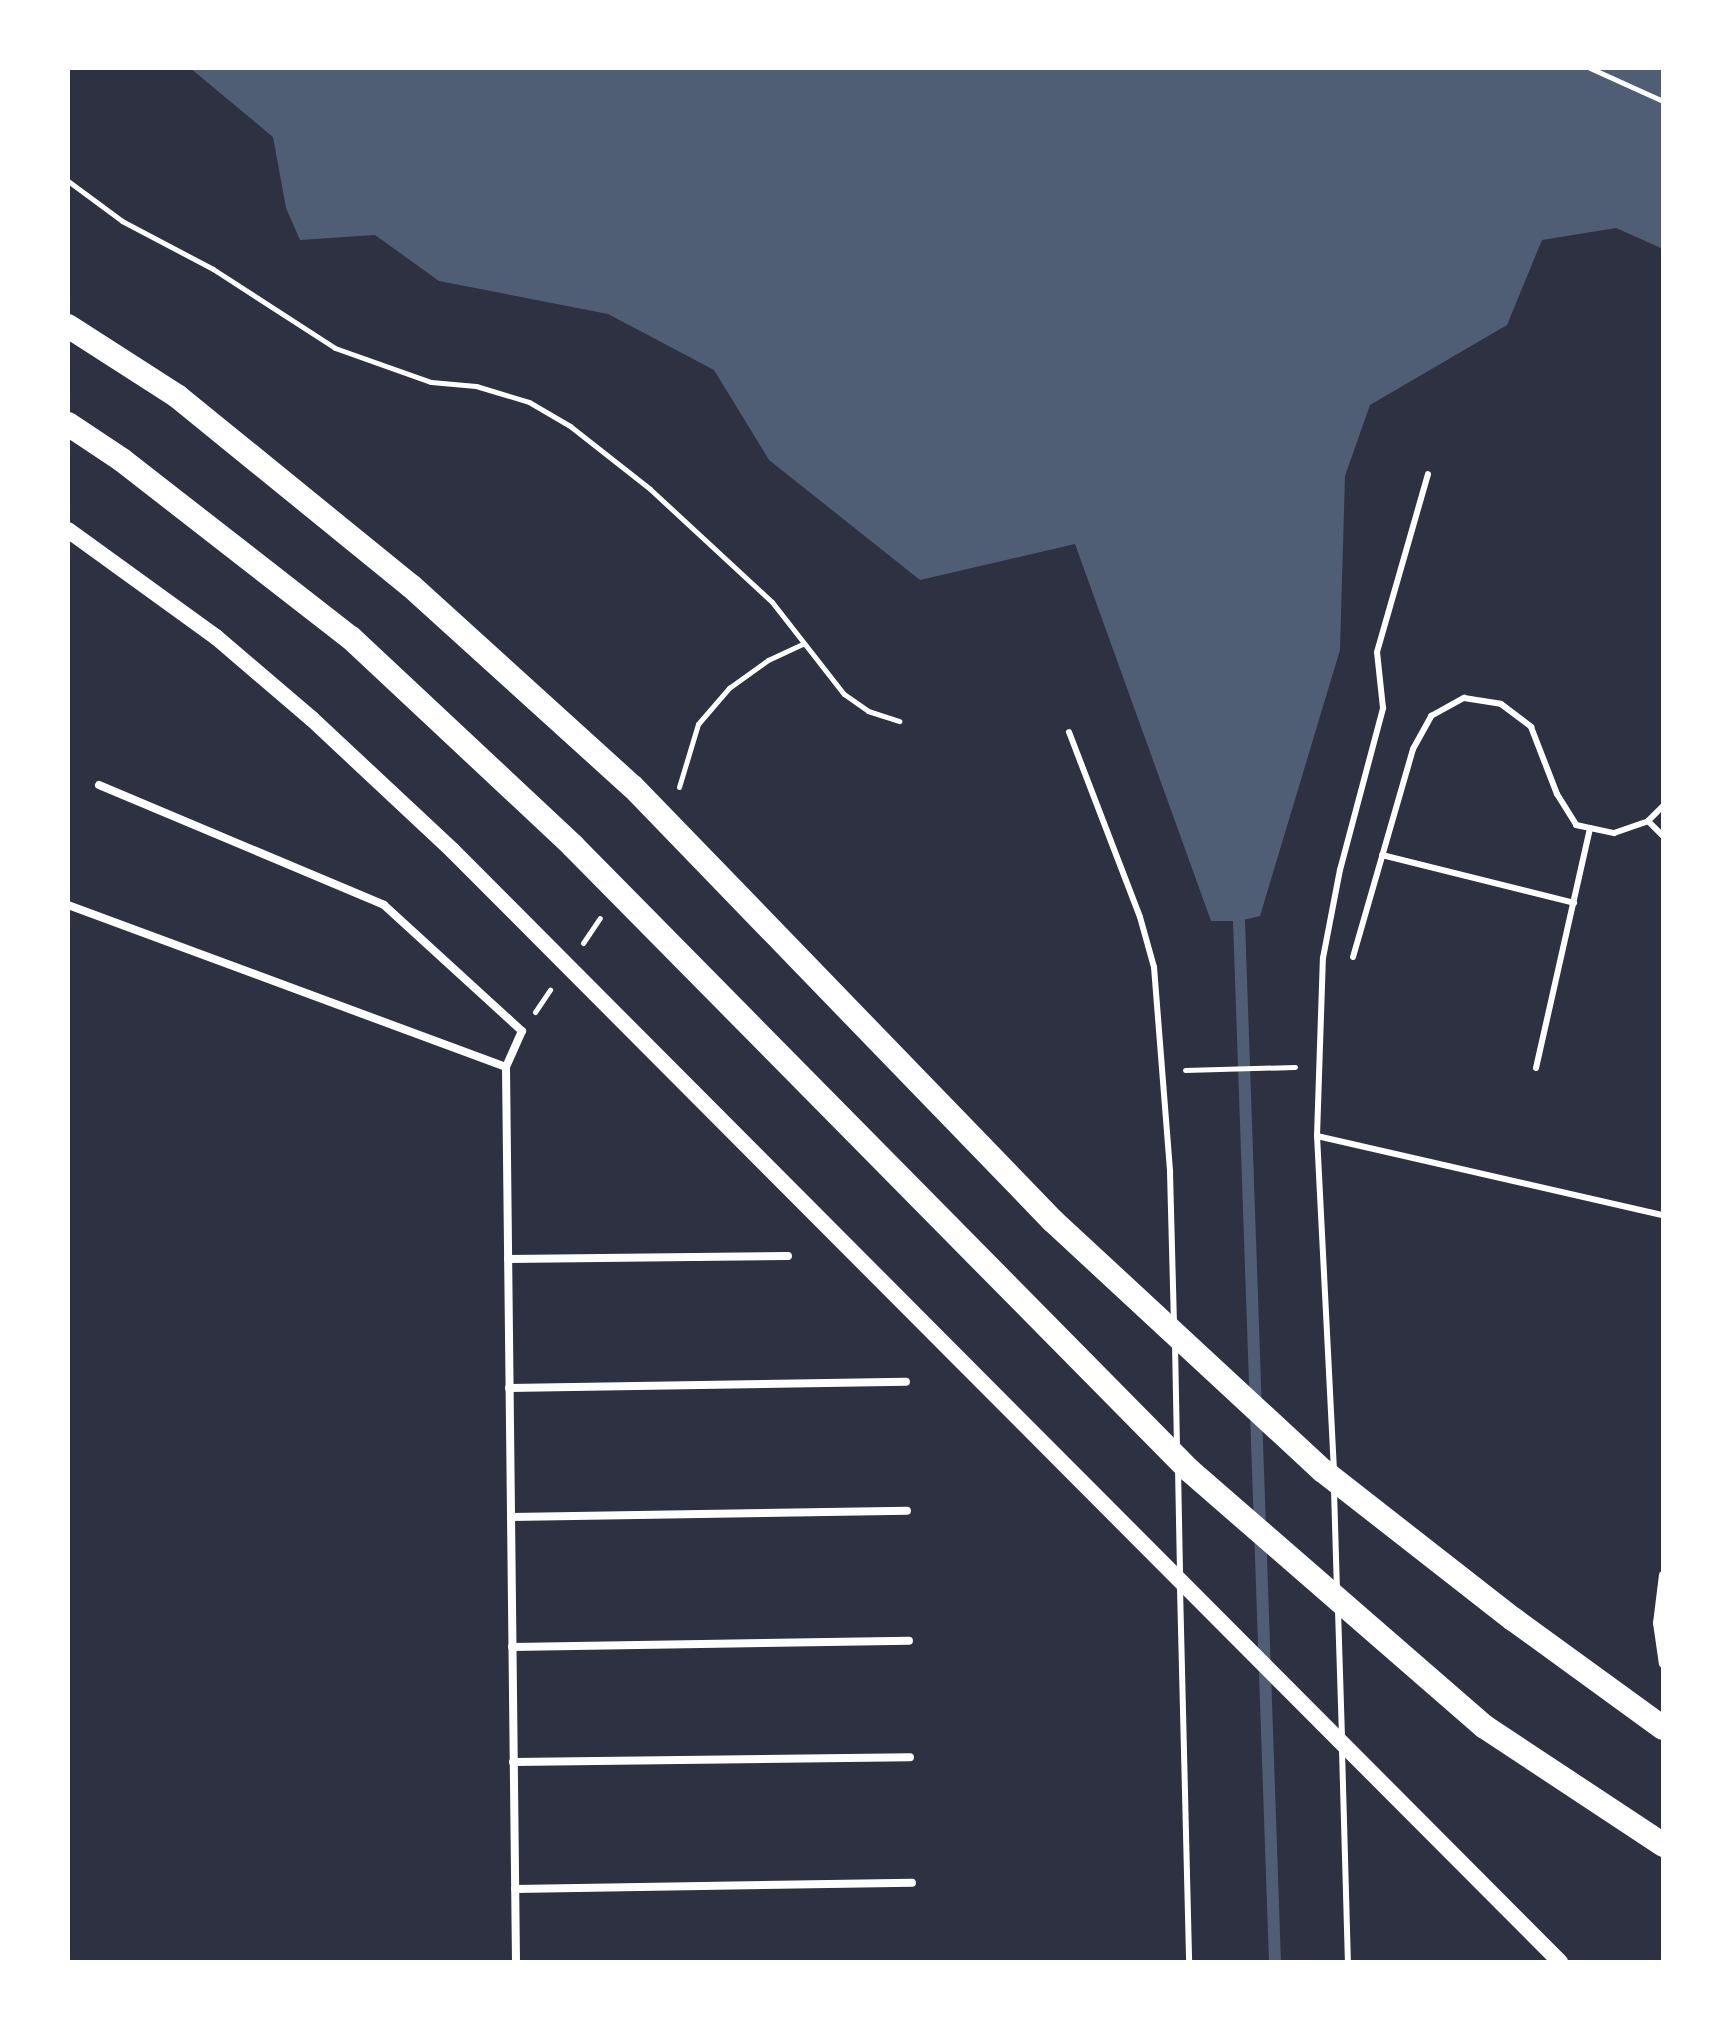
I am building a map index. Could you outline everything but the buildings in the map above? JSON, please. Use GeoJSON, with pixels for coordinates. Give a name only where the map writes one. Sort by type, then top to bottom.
{"type":"FeatureCollection","features":[{"type":"Feature","properties":{"kind":"highway"},"geometry":{"type":"LineString","coordinates":[[68,326],[177,396],[411,586],[633,787],[1053,1221],[1322,1470],[1513,1619],[1663,1728]]}},
{"type":"Feature","properties":{"kind":"highway"},"geometry":{"type":"LineString","coordinates":[[68,424],[122,460],[351,638],[573,846],[1189,1470],[1485,1727],[1663,1845]]}},
{"type":"Feature","properties":{"kind":"main road"},"geometry":{"type":"LineString","coordinates":[[68,530],[216,637],[312,719],[452,850],[1560,1962]]}},
{"type":"Feature","properties":{"kind":"street"},"geometry":{"type":"LineString","coordinates":[[99,785],[384,905],[522,1031],[506,1067],[516,1962]]}},
{"type":"Feature","properties":{"kind":"street"},"geometry":{"type":"LineString","coordinates":[[68,905],[506,1067]]}},
{"type":"Feature","properties":{"kind":"street"},"geometry":{"type":"LineString","coordinates":[[508,1259],[788,1256]]}},
{"type":"Feature","properties":{"kind":"street"},"geometry":{"type":"LineString","coordinates":[[509,1388],[906,1382]]}},
{"type":"Feature","properties":{"kind":"street"},"geometry":{"type":"LineString","coordinates":[[511,1517],[907,1511]]}},
{"type":"Feature","properties":{"kind":"street"},"geometry":{"type":"LineString","coordinates":[[1663,1575],[1657,1623],[1663,1664]]}},
{"type":"Feature","properties":{"kind":"street"},"geometry":{"type":"LineString","coordinates":[[512,1647],[909,1641]]}},
{"type":"Feature","properties":{"kind":"street"},"geometry":{"type":"LineString","coordinates":[[513,1762],[910,1757]]}},
{"type":"Feature","properties":{"kind":"street"},"geometry":{"type":"LineString","coordinates":[[515,1889],[912,1883]]}},
{"type":"Feature","properties":{"kind":"lane"},"geometry":{"type":"LineString","coordinates":[[1348,1962],[1332,1410],[1317,1136],[1323,958],[1340,870],[1383,708],[1377,652],[1428,474]]}},
{"type":"Feature","properties":{"kind":"lane"},"geometry":{"type":"LineString","coordinates":[[1353,957],[1413,749],[1431,716],[1464,698],[1501,704],[1531,727],[1557,794],[1576,825],[1614,833],[1648,821],[1663,806]]}},
{"type":"Feature","properties":{"kind":"lane"},"geometry":{"type":"LineString","coordinates":[[1069,732],[1140,917],[1150,955],[1162,1071],[1170,1172],[1189,1962]]}},
{"type":"Feature","properties":{"kind":"lane"},"geometry":{"type":"LineString","coordinates":[[1648,821],[1663,836]]}},
{"type":"Feature","properties":{"kind":"lane"},"geometry":{"type":"LineString","coordinates":[[1536,1068],[1590,828]]}},
{"type":"Feature","properties":{"kind":"lane"},"geometry":{"type":"LineString","coordinates":[[1382,855],[1574,903]]}},
{"type":"Feature","properties":{"kind":"lane"},"geometry":{"type":"LineString","coordinates":[[1317,1136],[1663,1215]]}},
{"type":"Feature","properties":{"kind":"path"},"geometry":{"type":"LineString","coordinates":[[1590,68],[1663,101]]}},
{"type":"Feature","properties":{"kind":"path"},"geometry":{"type":"LineString","coordinates":[[68,181],[122,221],[213,269],[335,348],[431,382],[476,386],[529,402],[570,426],[650,489],[772,602],[844,694],[868,711],[899,721]]}},
{"type":"Feature","properties":{"kind":"path"},"geometry":{"type":"LineString","coordinates":[[1162,1071],[1319,1067]]}},
{"type":"Feature","properties":{"kind":"water"},"geometry":{"type":"Polygon","coordinates":[[[190,68],[1663,68],[1663,249],[1616,228],[1542,240],[1507,325],[1370,405],[1345,476],[1340,650],[1260,916],[1239,921],[1211,921],[1075,544],[920,580],[769,460],[714,370],[608,314],[439,281],[375,235],[300,240],[286,208],[273,137],[190,68]]]}},
{"type":"Feature","properties":{"kind":"waterway"},"geometry":{"type":"LineString","coordinates":[[1239,921],[1275,1962]]}}]}
